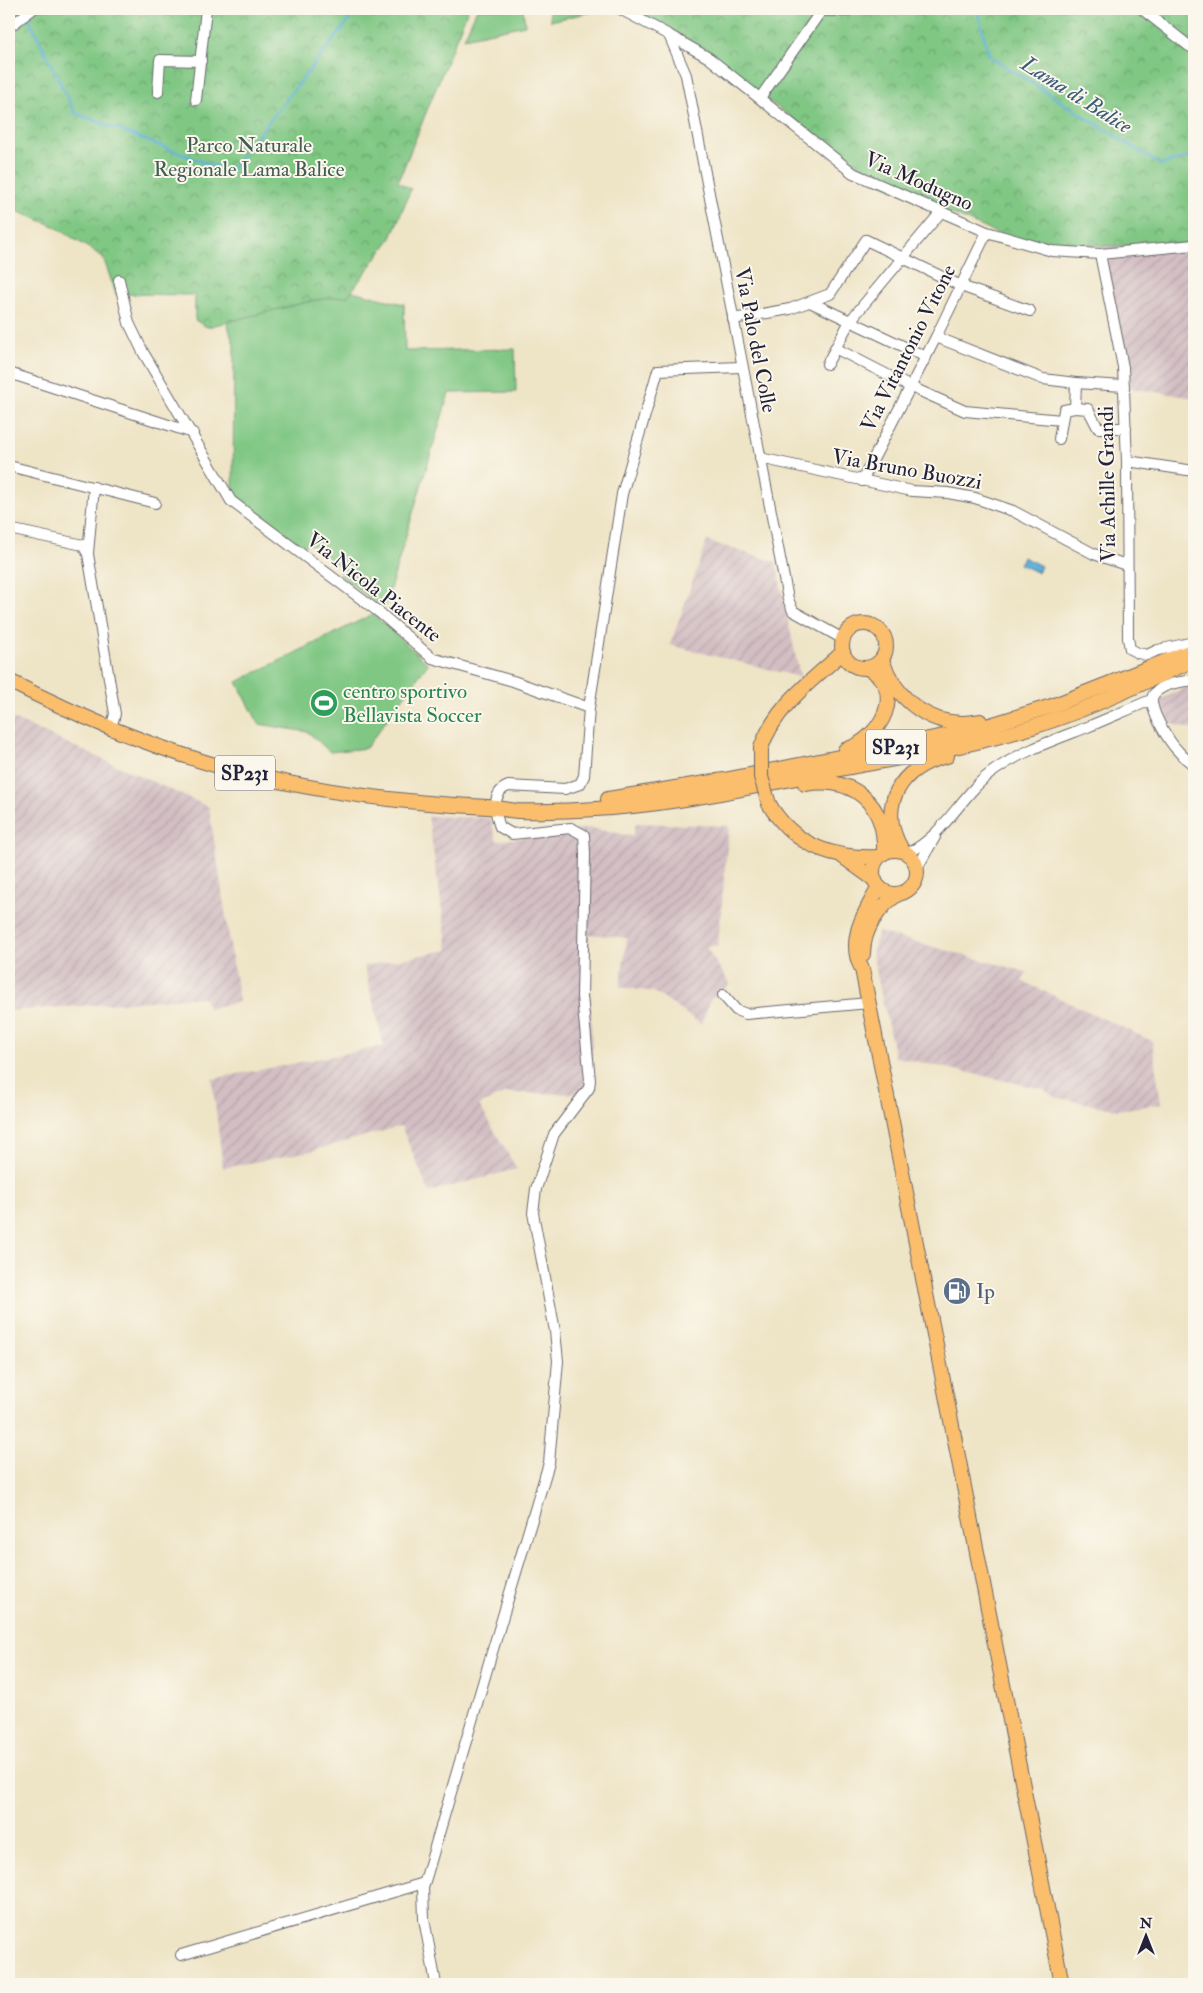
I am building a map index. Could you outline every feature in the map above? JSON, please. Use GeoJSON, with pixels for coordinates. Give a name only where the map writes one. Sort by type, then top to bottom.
{"type":"FeatureCollection","features":[{"type":"Feature","properties":{"kind":"main road"},"geometry":{"type":"LineString","coordinates":[[905,852],[890,850],[881,855],[841,855],[816,847],[796,837],[784,827],[769,804],[761,777],[761,748],[773,722],[798,691],[816,677],[846,646],[854,627],[868,625],[881,632],[886,646],[882,660],[890,681],[907,701],[935,718],[955,722],[977,722],[1124,678]]}},
{"type":"Feature","properties":{"kind":"main road"},"geometry":{"type":"LineString","coordinates":[[846,646],[860,668],[874,666],[882,660]]}},
{"type":"Feature","properties":{"kind":"main road","name":"SP231"},"geometry":{"type":"LineString","coordinates":[[9,681],[111,728],[232,770],[288,783],[396,801],[517,811],[651,804],[812,775],[1012,733],[1078,711],[1153,678],[1191,655]]}},
{"type":"Feature","properties":{"kind":"main road","name":"SP231"},"geometry":{"type":"LineString","coordinates":[[495,808],[517,804],[606,799],[685,787],[974,730],[1026,715],[1191,655]]}},
{"type":"Feature","properties":{"kind":"main road"},"geometry":{"type":"LineString","coordinates":[[685,787],[783,762],[858,746],[873,734],[883,721],[887,707],[885,684],[878,674],[867,668]]}},
{"type":"Feature","properties":{"kind":"main road"},"geometry":{"type":"LineString","coordinates":[[1062,1984],[862,969],[864,940],[868,929],[882,909],[915,882],[917,868],[915,862],[905,852],[892,828],[891,815],[893,800],[898,788],[916,768],[942,757],[1002,743],[1066,721],[1099,708],[1153,678]]}},
{"type":"Feature","properties":{"kind":"main road"},"geometry":{"type":"LineString","coordinates":[[651,804],[704,804],[826,782],[842,786],[866,798],[874,808],[882,826],[881,855],[873,868],[877,883],[856,932],[858,962],[862,969]]}},
{"type":"Feature","properties":{"kind":"main road"},"geometry":{"type":"LineString","coordinates":[[841,855],[888,892],[898,894]]}},
{"type":"Feature","properties":{"kind":"street"},"geometry":{"type":"LineString","coordinates":[[9,27],[32,9]]}},
{"type":"Feature","properties":{"kind":"street"},"geometry":{"type":"LineString","coordinates":[[196,100],[206,9]]}},
{"type":"Feature","properties":{"kind":"street","name":"Via Modugno"},"geometry":{"type":"LineString","coordinates":[[620,9],[669,34],[709,58],[853,173],[987,232],[1052,251],[1100,254],[1194,245]]}},
{"type":"Feature","properties":{"kind":"street"},"geometry":{"type":"LineString","coordinates":[[1142,9],[1194,48]]}},
{"type":"Feature","properties":{"kind":"street"},"geometry":{"type":"LineString","coordinates":[[760,98],[821,11],[848,11]]}},
{"type":"Feature","properties":{"kind":"street","name":"Via Palo del Colle"},"geometry":{"type":"LineString","coordinates":[[669,34],[686,75]]}},
{"type":"Feature","properties":{"kind":"street","name":"Via Palo del Colle"},"geometry":{"type":"LineString","coordinates":[[698,52],[686,55],[683,61],[788,599],[793,611],[824,627],[846,646]]}},
{"type":"Feature","properties":{"kind":"street"},"geometry":{"type":"LineString","coordinates":[[158,92],[160,60],[200,61]]}},
{"type":"Feature","properties":{"kind":"street"},"geometry":{"type":"LineString","coordinates":[[827,364],[850,321],[941,212]]}},
{"type":"Feature","properties":{"kind":"street","name":"Via Vitantonio Vitone"},"geometry":{"type":"LineString","coordinates":[[862,481],[936,338],[987,232]]}},
{"type":"Feature","properties":{"kind":"street"},"geometry":{"type":"LineString","coordinates":[[733,319],[790,309],[830,294],[866,240],[961,286],[1030,311]]}},
{"type":"Feature","properties":{"kind":"street","name":"Via Achille Grandi"},"geometry":{"type":"LineString","coordinates":[[1100,254],[1123,367],[1127,461],[1126,565],[1128,638],[1130,648],[1138,653],[1148,654],[1194,642]]}},
{"type":"Feature","properties":{"kind":"street","name":"Via Nicola Piacente"},"geometry":{"type":"LineString","coordinates":[[119,280],[129,324],[143,352],[193,433],[231,501],[380,613],[432,658],[512,681],[589,708]]}},
{"type":"Feature","properties":{"kind":"street"},"geometry":{"type":"LineString","coordinates":[[810,302],[926,357]]}},
{"type":"Feature","properties":{"kind":"street"},"geometry":{"type":"LineString","coordinates":[[936,338],[1043,378],[1076,383],[1124,386]]}},
{"type":"Feature","properties":{"kind":"street"},"geometry":{"type":"LineString","coordinates":[[836,348],[911,387],[965,411],[1062,420]]}},
{"type":"Feature","properties":{"kind":"street"},"geometry":{"type":"LineString","coordinates":[[436,1984],[422,1902],[424,1884],[549,1463],[558,1361],[555,1331],[533,1214],[536,1188],[554,1134],[577,1101],[589,1088],[590,1080],[582,996],[584,835],[571,828],[512,834],[500,827],[495,808],[501,791],[508,786],[564,789],[580,784],[584,776],[589,708],[622,494],[658,370],[742,367]]}},
{"type":"Feature","properties":{"kind":"street"},"geometry":{"type":"LineString","coordinates":[[9,374],[193,433]]}},
{"type":"Feature","properties":{"kind":"street"},"geometry":{"type":"LineString","coordinates":[[1074,408],[1076,383]]}},
{"type":"Feature","properties":{"kind":"street"},"geometry":{"type":"LineString","coordinates":[[1059,438],[1064,410],[1074,408],[1088,409],[1098,428],[1126,428]]}},
{"type":"Feature","properties":{"kind":"street","name":"Via Bruno Buozzi"},"geometry":{"type":"LineString","coordinates":[[760,458],[912,491],[948,493],[975,498],[1012,512],[1094,554],[1126,565]]}},
{"type":"Feature","properties":{"kind":"street"},"geometry":{"type":"LineString","coordinates":[[1127,461],[1194,471]]}},
{"type":"Feature","properties":{"kind":"street"},"geometry":{"type":"LineString","coordinates":[[9,466],[156,503]]}},
{"type":"Feature","properties":{"kind":"street"},"geometry":{"type":"LineString","coordinates":[[94,487],[88,554],[115,714],[111,728]]}},
{"type":"Feature","properties":{"kind":"street"},"geometry":{"type":"LineString","coordinates":[[9,529],[83,545],[88,554]]}},
{"type":"Feature","properties":{"kind":"street"},"geometry":{"type":"LineString","coordinates":[[1191,655],[1194,642]]}},
{"type":"Feature","properties":{"kind":"street"},"geometry":{"type":"LineString","coordinates":[[905,852],[926,842],[936,834],[968,794],[996,769],[1048,742],[1151,700],[1160,689],[1171,684],[1194,680]]}},
{"type":"Feature","properties":{"kind":"street"},"geometry":{"type":"LineString","coordinates":[[1151,700],[1156,717],[1165,731],[1179,752],[1194,765]]}},
{"type":"Feature","properties":{"kind":"street"},"geometry":{"type":"LineString","coordinates":[[917,868],[931,847],[936,834]]}},
{"type":"Feature","properties":{"kind":"street"},"geometry":{"type":"LineString","coordinates":[[723,995],[736,1010],[746,1014],[869,1003]]}},
{"type":"Feature","properties":{"kind":"street"},"geometry":{"type":"LineString","coordinates":[[181,1955],[424,1884]]}},
{"type":"Feature","properties":{"kind":"shaded area"},"geometry":{"type":"Polygon","coordinates":[[[1194,240],[1194,398],[1131,388],[1102,246],[1194,240]]]}},
{"type":"Feature","properties":{"kind":"shaded area"},"geometry":{"type":"Polygon","coordinates":[[[707,541],[776,562],[800,677],[670,645],[707,541]]]}},
{"type":"Feature","properties":{"kind":"shaded area"},"geometry":{"type":"Polygon","coordinates":[[[1194,686],[1194,730],[1170,723],[1160,700],[1182,689],[1194,686]]]}},
{"type":"Feature","properties":{"kind":"shaded area"},"geometry":{"type":"Polygon","coordinates":[[[9,717],[209,807],[239,1002],[209,1009],[203,997],[9,1011],[9,717]]]}},
{"type":"Feature","properties":{"kind":"shaded area"},"geometry":{"type":"Polygon","coordinates":[[[428,816],[490,818],[497,841],[590,828],[633,836],[636,823],[729,826],[718,945],[706,947],[730,984],[711,999],[701,1024],[654,992],[620,987],[627,938],[589,934],[593,1094],[506,1093],[479,1105],[517,1169],[429,1192],[401,1126],[311,1151],[223,1168],[212,1079],[384,1046],[364,966],[448,950],[428,816]]]}},
{"type":"Feature","properties":{"kind":"shaded area"},"geometry":{"type":"Polygon","coordinates":[[[878,932],[1027,972],[1022,981],[1152,1041],[1161,1104],[1118,1110],[1055,1097],[1043,1089],[895,1057],[872,953],[878,932]]]}},
{"type":"Feature","properties":{"kind":"green space","name":"Parco Naturale Regionale Lama Balice"},"geometry":{"type":"Polygon","coordinates":[[[9,9],[468,9],[398,182],[411,189],[391,238],[348,296],[315,300],[207,327],[195,320],[195,295],[116,294],[103,257],[54,226],[9,208],[9,9]]]}},
{"type":"Feature","properties":{"kind":"green space"},"geometry":{"type":"Polygon","coordinates":[[[477,9],[523,9],[525,25],[464,38],[477,9]]]}},
{"type":"Feature","properties":{"kind":"green space"},"geometry":{"type":"Polygon","coordinates":[[[549,9],[595,9],[595,11],[551,21],[549,9]]]}},
{"type":"Feature","properties":{"kind":"green space"},"geometry":{"type":"Polygon","coordinates":[[[626,9],[1194,9],[1194,244],[1112,246],[1015,241],[885,185],[689,43],[626,9]]]}},
{"type":"Feature","properties":{"kind":"green space"},"geometry":{"type":"Polygon","coordinates":[[[335,288],[404,304],[405,351],[515,349],[516,392],[449,393],[384,609],[341,576],[339,566],[311,544],[299,545],[233,494],[234,344],[225,317],[335,288]]]}},
{"type":"Feature","properties":{"kind":"green space","name":"centro sportivo Bellavista Soccer"},"geometry":{"type":"Polygon","coordinates":[[[373,614],[428,664],[366,748],[330,752],[308,732],[259,724],[237,682],[373,614]]]}},
{"type":"Feature","properties":{"kind":"water"},"geometry":{"type":"Polygon","coordinates":[[[1023,557],[1041,566],[1038,573],[1019,564],[1023,557]]]}},
{"type":"Feature","properties":{"kind":"waterway","name":"Lama di Balice"},"geometry":{"type":"LineString","coordinates":[[28,17],[75,113],[229,172],[358,9]]}},
{"type":"Feature","properties":{"kind":"waterway","name":"Lama di Balice"},"geometry":{"type":"LineString","coordinates":[[977,9],[989,56],[1161,165],[1194,155]]}},
{"type":"Feature","properties":{"kind":"place","name":"centro sportivo Bellavista Soccer"},"geometry":{"type":"Point","coordinates":[324,703]}},
{"type":"Feature","properties":{"kind":"place","name":"Ip"},"geometry":{"type":"Point","coordinates":[957,1291]}}]}
